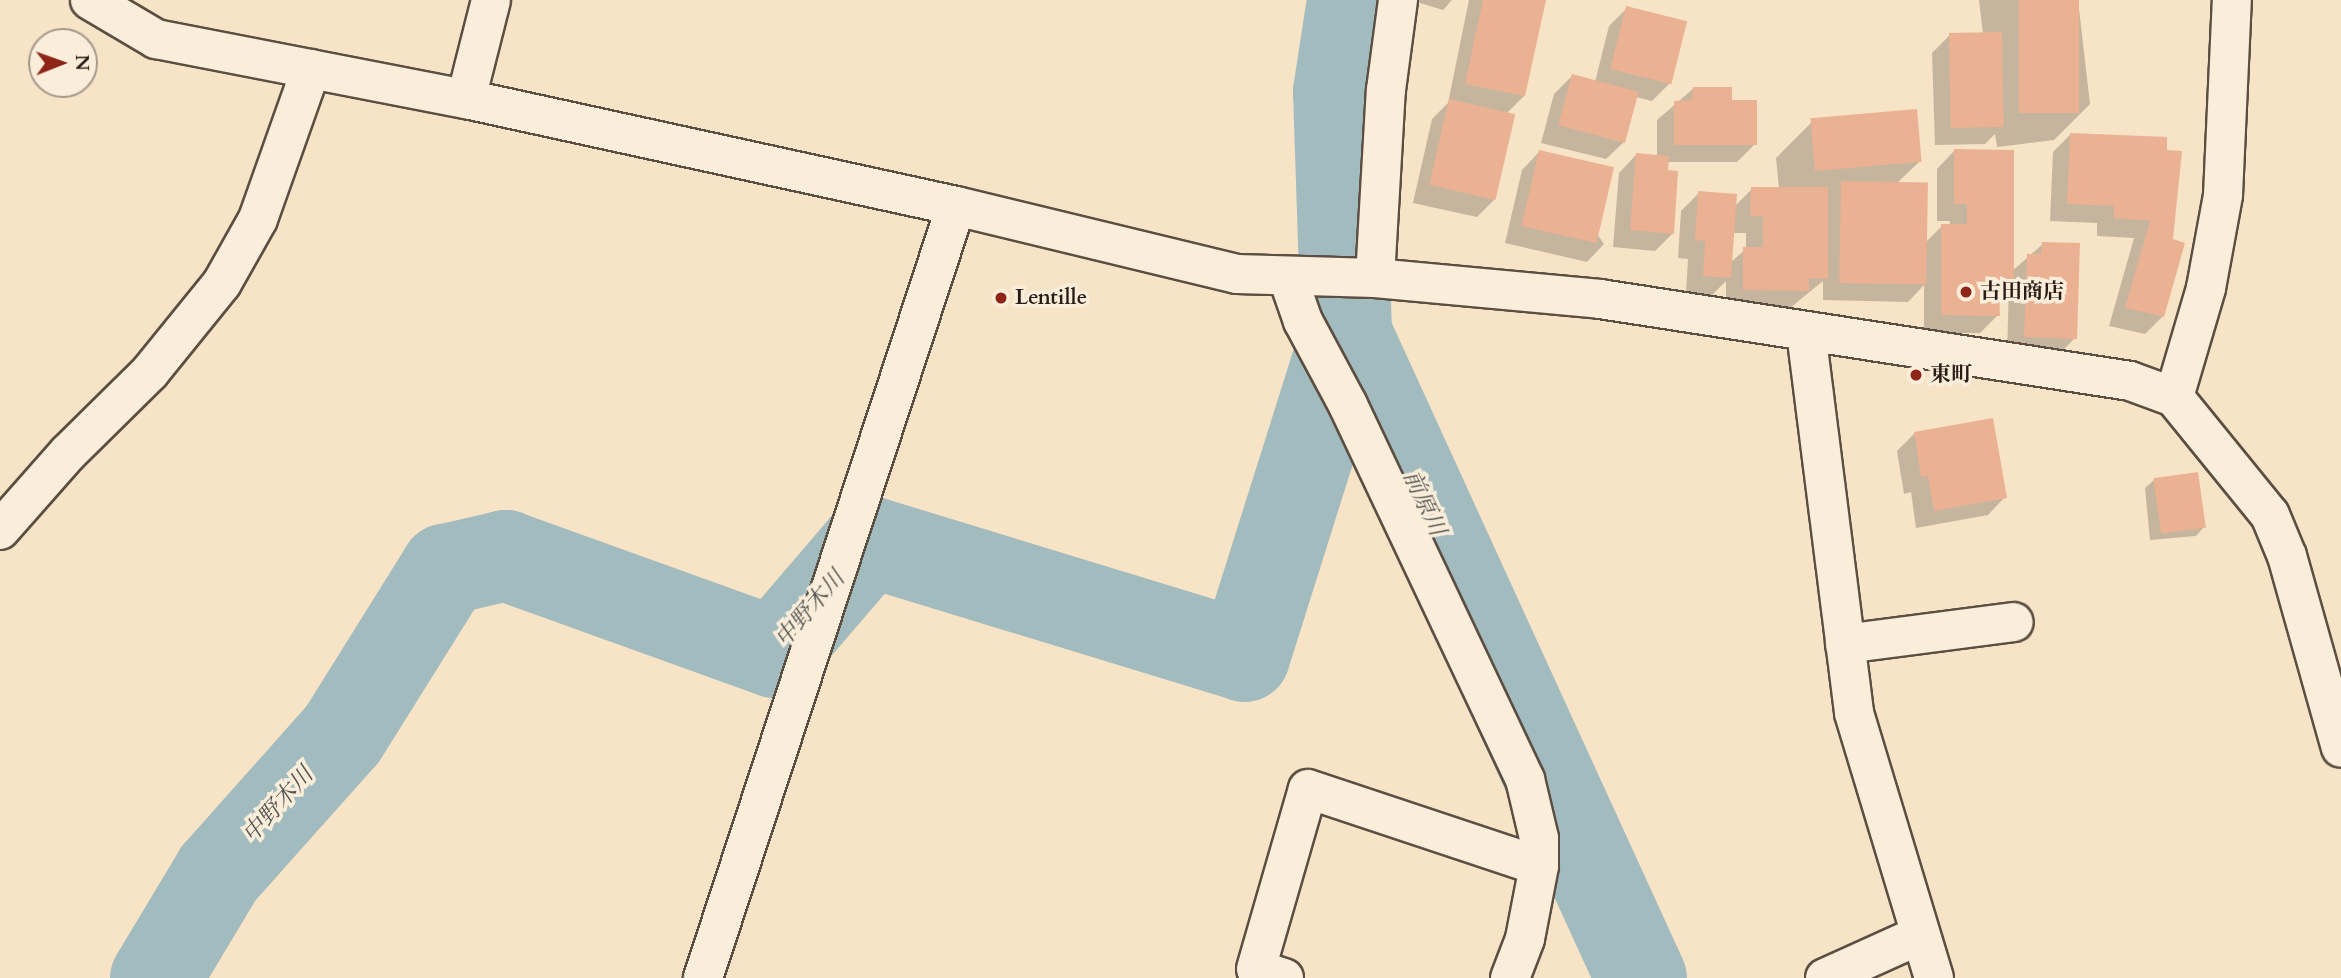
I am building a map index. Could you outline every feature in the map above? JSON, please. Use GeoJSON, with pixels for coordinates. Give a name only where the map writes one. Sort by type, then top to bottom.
{"type":"FeatureCollection","features":[{"type":"Feature","properties":{"kind":"street"},"geometry":{"type":"LineString","coordinates":[[90,0],[156,39],[466,99],[956,206],[1237,274],[1368,279],[1600,299],[2130,381],[2174,397],[2270,514],[2287,556],[2341,748]]}},
{"type":"Feature","properties":{"kind":"street"},"geometry":{"type":"LineString","coordinates":[[466,99],[491,0]]}},
{"type":"Feature","properties":{"kind":"street"},"geometry":{"type":"LineString","coordinates":[[1368,279],[1386,90],[1398,0]]}},
{"type":"Feature","properties":{"kind":"street"},"geometry":{"type":"LineString","coordinates":[[2174,397],[2206,288],[2222,195],[2232,0]]}},
{"type":"Feature","properties":{"kind":"street"},"geometry":{"type":"LineString","coordinates":[[0,530],[68,453],[150,372],[222,283],[258,219],[311,69]]}},
{"type":"Feature","properties":{"kind":"street"},"geometry":{"type":"LineString","coordinates":[[703,978],[956,206]]}},
{"type":"Feature","properties":{"kind":"street"},"geometry":{"type":"LineString","coordinates":[[1298,276],[1303,321],[1348,405],[1525,779],[1539,838],[1539,866],[1525,939],[1510,978]]}},
{"type":"Feature","properties":{"kind":"street"},"geometry":{"type":"LineString","coordinates":[[1806,332],[1854,713],[1918,936],[1934,978]]}},
{"type":"Feature","properties":{"kind":"street"},"geometry":{"type":"LineString","coordinates":[[1845,644],[2014,622]]}},
{"type":"Feature","properties":{"kind":"street"},"geometry":{"type":"LineString","coordinates":[[1284,978],[1256,969],[1308,789],[1539,866]]}},
{"type":"Feature","properties":{"kind":"street"},"geometry":{"type":"LineString","coordinates":[[1825,978],[1918,936]]}},
{"type":"Feature","properties":{"kind":"building"},"geometry":{"type":"Polygon","coordinates":[[[1483,0],[1546,0],[1525,96],[1465,84],[1483,0]]]}},
{"type":"Feature","properties":{"kind":"building"},"geometry":{"type":"Polygon","coordinates":[[[2019,0],[2079,0],[2079,113],[2019,113],[2019,0]]]}},
{"type":"Feature","properties":{"kind":"building"},"geometry":{"type":"Polygon","coordinates":[[[1626,6],[1687,21],[1671,84],[1610,69],[1626,6]]]}},
{"type":"Feature","properties":{"kind":"building"},"geometry":{"type":"Polygon","coordinates":[[[2002,32],[2004,127],[1951,128],[1949,33],[2002,32]]]}},
{"type":"Feature","properties":{"kind":"building"},"geometry":{"type":"Polygon","coordinates":[[[1572,74],[1639,92],[1625,143],[1558,125],[1572,74]]]}},
{"type":"Feature","properties":{"kind":"building"},"geometry":{"type":"Polygon","coordinates":[[[1693,87],[1732,87],[1732,100],[1757,100],[1757,145],[1674,145],[1674,101],[1692,100],[1693,87]]]}},
{"type":"Feature","properties":{"kind":"building"},"geometry":{"type":"Polygon","coordinates":[[[1449,99],[1515,114],[1495,200],[1429,185],[1449,99]]]}},
{"type":"Feature","properties":{"kind":"building"},"geometry":{"type":"Polygon","coordinates":[[[1917,109],[1922,162],[1815,171],[1810,118],[1917,109]]]}},
{"type":"Feature","properties":{"kind":"building"},"geometry":{"type":"Polygon","coordinates":[[[2070,133],[2167,137],[2167,150],[2182,151],[2173,239],[2185,243],[2164,317],[2125,308],[2150,221],[2114,218],[2114,206],[2067,204],[2070,133]]]}},
{"type":"Feature","properties":{"kind":"building"},"geometry":{"type":"Polygon","coordinates":[[[1954,149],[2014,150],[2014,284],[1999,283],[2000,316],[1941,315],[1941,224],[1967,224],[1967,204],[1954,204],[1954,149]]]}},
{"type":"Feature","properties":{"kind":"building"},"geometry":{"type":"Polygon","coordinates":[[[1539,150],[1614,167],[1596,243],[1521,226],[1539,150]]]}},
{"type":"Feature","properties":{"kind":"building"},"geometry":{"type":"Polygon","coordinates":[[[1636,153],[1669,156],[1668,170],[1678,171],[1674,234],[1630,230],[1636,153]]]}},
{"type":"Feature","properties":{"kind":"building"},"geometry":{"type":"Polygon","coordinates":[[[1841,181],[1928,183],[1926,285],[1839,283],[1841,181]]]}},
{"type":"Feature","properties":{"kind":"building"},"geometry":{"type":"Polygon","coordinates":[[[1751,187],[1828,187],[1828,279],[1809,278],[1809,291],[1743,290],[1743,247],[1763,247],[1763,216],[1750,216],[1751,187]]]}},
{"type":"Feature","properties":{"kind":"building"},"geometry":{"type":"Polygon","coordinates":[[[1698,191],[1737,194],[1731,278],[1703,276],[1705,241],[1695,240],[1698,191]]]}},
{"type":"Feature","properties":{"kind":"building"},"geometry":{"type":"Polygon","coordinates":[[[2042,242],[2080,243],[2077,339],[2024,337],[2027,254],[2041,254],[2042,242]]]}},
{"type":"Feature","properties":{"kind":"building"},"geometry":{"type":"Polygon","coordinates":[[[1993,418],[2007,498],[1934,511],[1928,476],[1921,477],[1914,432],[1993,418]]]}},
{"type":"Feature","properties":{"kind":"building"},"geometry":{"type":"Polygon","coordinates":[[[2198,472],[2206,527],[2161,534],[2153,478],[2198,472]]]}},
{"type":"Feature","properties":{"kind":"waterway","name":"前原川"},"geometry":{"type":"LineString","coordinates":[[1352,0],[1338,91],[1346,333],[1641,978]]}},
{"type":"Feature","properties":{"kind":"waterway","name":"中野木川"},"geometry":{"type":"LineString","coordinates":[[155,978],[218,873],[342,734],[445,569],[505,555],[774,652],[869,541],[1244,656],[1346,333]]}},
{"type":"Feature","properties":{"kind":"place","name":"古田商店"},"geometry":{"type":"Point","coordinates":[1966,292]}},
{"type":"Feature","properties":{"kind":"place","name":"Lentille"},"geometry":{"type":"Point","coordinates":[1001,298]}},
{"type":"Feature","properties":{"kind":"place","name":"東町"},"geometry":{"type":"Point","coordinates":[1916,375]}}]}
